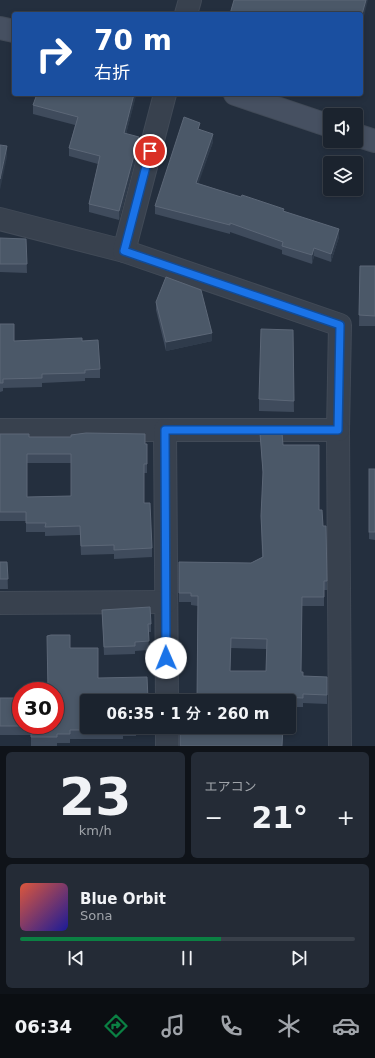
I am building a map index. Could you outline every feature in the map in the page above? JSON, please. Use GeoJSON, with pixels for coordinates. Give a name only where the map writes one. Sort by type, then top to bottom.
{"type":"FeatureCollection","features":[{"type":"Feature","properties":{"kind":"street"},"geometry":{"type":"LineString","coordinates":[[187,12],[190,0]]}},
{"type":"Feature","properties":{"kind":"street"},"geometry":{"type":"LineString","coordinates":[[0,28],[12,31]]}},
{"type":"Feature","properties":{"kind":"street"},"geometry":{"type":"LineString","coordinates":[[124,251],[164,96]]}},
{"type":"Feature","properties":{"kind":"street"},"geometry":{"type":"LineString","coordinates":[[241,96],[323,124]]}},
{"type":"Feature","properties":{"kind":"street"},"geometry":{"type":"LineString","coordinates":[[363,137],[375,141]]}},
{"type":"Feature","properties":{"kind":"street"},"geometry":{"type":"LineString","coordinates":[[0,219],[124,251],[340,325],[338,430],[340,746]]}},
{"type":"Feature","properties":{"kind":"street"},"geometry":{"type":"LineString","coordinates":[[0,430],[338,430]]}},
{"type":"Feature","properties":{"kind":"street"},"geometry":{"type":"LineString","coordinates":[[165,430],[167,694]]}},
{"type":"Feature","properties":{"kind":"street"},"geometry":{"type":"LineString","coordinates":[[0,603],[166,602]]}},
{"type":"Feature","properties":{"kind":"street"},"geometry":{"type":"LineString","coordinates":[[167,734],[167,746]]}},
{"type":"Feature","properties":{"kind":"building"},"geometry":{"type":"Polygon","coordinates":[[[234,0],[366,0],[363,12],[231,12],[234,0]]]}},
{"type":"Feature","properties":{"kind":"building"},"geometry":{"type":"Polygon","coordinates":[[[36,96],[133,96],[124,133],[139,137],[119,211],[89,204],[100,156],[69,148],[78,117],[33,105],[36,96]]]}},
{"type":"Feature","properties":{"kind":"building"},"geometry":{"type":"Polygon","coordinates":[[[184,117],[200,123],[198,129],[213,134],[196,183],[241,197],[242,195],[284,209],[283,211],[339,229],[331,254],[314,248],[312,255],[282,246],[283,242],[230,223],[230,225],[155,206],[184,117]]]}},
{"type":"Feature","properties":{"kind":"building"},"geometry":{"type":"Polygon","coordinates":[[[0,145],[7,146],[0,179],[0,145]]]}},
{"type":"Feature","properties":{"kind":"building"},"geometry":{"type":"Polygon","coordinates":[[[0,238],[26,239],[27,264],[0,264],[0,238]]]}},
{"type":"Feature","properties":{"kind":"building"},"geometry":{"type":"Polygon","coordinates":[[[360,266],[375,266],[375,316],[359,315],[360,266]]]}},
{"type":"Feature","properties":{"kind":"building"},"geometry":{"type":"Polygon","coordinates":[[[166,277],[201,290],[212,333],[166,342],[156,302],[166,277]]]}},
{"type":"Feature","properties":{"kind":"building"},"geometry":{"type":"Polygon","coordinates":[[[0,324],[14,324],[14,341],[82,338],[82,341],[98,340],[100,369],[85,370],[85,373],[42,374],[42,378],[3,379],[3,383],[0,383],[0,324]]]}},
{"type":"Feature","properties":{"kind":"building"},"geometry":{"type":"Polygon","coordinates":[[[261,329],[293,330],[294,401],[259,399],[261,329]]]}},
{"type":"Feature","properties":{"kind":"building"},"geometry":{"type":"Polygon","coordinates":[[[86,433],[145,434],[145,444],[147,444],[147,464],[144,464],[144,503],[150,503],[152,548],[114,550],[114,545],[81,546],[80,526],[45,527],[46,523],[26,523],[26,512],[0,512],[0,434],[29,434],[29,437],[71,437],[71,435],[86,433]],[[27,454],[27,497],[71,496],[71,454],[27,454]]]}},
{"type":"Feature","properties":{"kind":"building"},"geometry":{"type":"Polygon","coordinates":[[[260,433],[282,433],[283,445],[319,445],[319,510],[322,510],[323,526],[326,526],[327,581],[324,581],[324,597],[302,597],[301,672],[303,672],[303,676],[327,677],[327,695],[303,694],[303,698],[296,698],[296,694],[197,694],[198,596],[191,596],[191,593],[179,593],[179,562],[251,563],[263,557],[261,516],[263,472],[260,433]],[[231,638],[230,671],[266,671],[267,639],[231,638]]]}},
{"type":"Feature","properties":{"kind":"building"},"geometry":{"type":"Polygon","coordinates":[[[369,469],[375,469],[375,532],[369,532],[369,469]]]}},
{"type":"Feature","properties":{"kind":"building"},"geometry":{"type":"Polygon","coordinates":[[[0,562],[7,562],[8,579],[0,579],[0,562]]]}},
{"type":"Feature","properties":{"kind":"building"},"geometry":{"type":"Polygon","coordinates":[[[150,607],[151,624],[148,624],[149,641],[135,642],[135,646],[104,647],[102,610],[150,607]]]}},
{"type":"Feature","properties":{"kind":"building"},"geometry":{"type":"Polygon","coordinates":[[[70,635],[70,648],[98,648],[98,678],[147,677],[148,694],[80,694],[80,730],[70,730],[70,734],[64,734],[64,682],[48,682],[47,636],[70,635]]]}},
{"type":"Feature","properties":{"kind":"building"},"geometry":{"type":"Polygon","coordinates":[[[0,698],[12,698],[12,726],[0,726],[0,698]]]}},
{"type":"Feature","properties":{"kind":"building"},"geometry":{"type":"Polygon","coordinates":[[[31,734],[57,734],[57,737],[31,737],[31,734]]]}},
{"type":"Feature","properties":{"kind":"building"},"geometry":{"type":"Polygon","coordinates":[[[180,734],[283,734],[282,746],[180,746],[180,734]]]}},
{"type":"Feature","properties":{"kind":"route"},"geometry":{"type":"LineString","coordinates":[[150,151],[124,251],[340,325],[338,430],[165,430],[166,658]]}}]}
